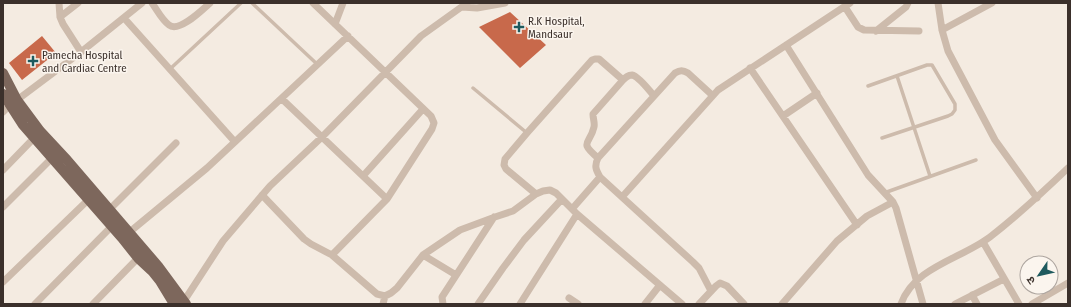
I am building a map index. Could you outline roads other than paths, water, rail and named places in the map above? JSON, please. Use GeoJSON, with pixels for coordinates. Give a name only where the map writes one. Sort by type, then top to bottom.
{"type":"FeatureCollection","features":[{"type":"Feature","properties":{"kind":"main road"},"geometry":{"type":"LineString","coordinates":[[3,73],[10,106],[40,131],[110,210],[126,235],[138,258],[155,268],[160,281],[177,302]]}},
{"type":"Feature","properties":{"kind":"main road"},"geometry":{"type":"LineString","coordinates":[[3,94],[23,125],[88,200],[112,226],[126,235],[155,268],[177,302]]}},
{"type":"Feature","properties":{"kind":"street"},"geometry":{"type":"LineString","coordinates":[[59,3],[60,17],[63,24],[81,52]]}},
{"type":"Feature","properties":{"kind":"street"},"geometry":{"type":"LineString","coordinates":[[60,17],[78,3]]}},
{"type":"Feature","properties":{"kind":"street"},"geometry":{"type":"LineString","coordinates":[[10,106],[142,3]]}},
{"type":"Feature","properties":{"kind":"street"},"geometry":{"type":"LineString","coordinates":[[152,3],[170,27],[175,28],[181,26],[210,3]]}},
{"type":"Feature","properties":{"kind":"street"},"geometry":{"type":"LineString","coordinates":[[313,3],[431,116],[434,123],[432,129],[387,199],[332,255]]}},
{"type":"Feature","properties":{"kind":"street"},"geometry":{"type":"LineString","coordinates":[[335,24],[343,3]]}},
{"type":"Feature","properties":{"kind":"street"},"geometry":{"type":"LineString","coordinates":[[177,302],[223,241],[270,186],[322,137],[384,72],[421,36],[465,5],[477,8],[504,3]]}},
{"type":"Feature","properties":{"kind":"street"},"geometry":{"type":"LineString","coordinates":[[876,31],[906,8],[908,3]]}},
{"type":"Feature","properties":{"kind":"street"},"geometry":{"type":"LineString","coordinates":[[938,3],[942,30],[948,51],[995,140],[1037,198]]}},
{"type":"Feature","properties":{"kind":"street"},"geometry":{"type":"LineString","coordinates":[[942,30],[987,4]]}},
{"type":"Feature","properties":{"kind":"street"},"geometry":{"type":"LineString","coordinates":[[622,196],[712,95],[750,68],[847,5],[858,27],[864,30],[919,31]]}},
{"type":"Feature","properties":{"kind":"street"},"geometry":{"type":"LineString","coordinates":[[124,18],[235,142]]}},
{"type":"Feature","properties":{"kind":"street"},"geometry":{"type":"LineString","coordinates":[[126,235],[207,168],[348,36]]}},
{"type":"Feature","properties":{"kind":"street"},"geometry":{"type":"LineString","coordinates":[[786,45],[868,175],[893,202],[923,304]]}},
{"type":"Feature","properties":{"kind":"street"},"geometry":{"type":"LineString","coordinates":[[536,194],[510,174],[504,165],[505,159],[592,60],[595,58],[599,59],[623,80]]}},
{"type":"Feature","properties":{"kind":"street"},"geometry":{"type":"LineString","coordinates":[[750,68],[857,224]]}},
{"type":"Feature","properties":{"kind":"street"},"geometry":{"type":"LineString","coordinates":[[711,291],[699,268],[600,177],[596,170],[595,164],[598,158],[679,70],[684,70],[688,73],[712,95]]}},
{"type":"Feature","properties":{"kind":"street"},"geometry":{"type":"LineString","coordinates":[[598,158],[586,146],[594,128],[593,114],[623,80],[632,75],[654,96]]}},
{"type":"Feature","properties":{"kind":"street"},"geometry":{"type":"LineString","coordinates":[[783,116],[817,93]]}},
{"type":"Feature","properties":{"kind":"street"},"geometry":{"type":"LineString","coordinates":[[282,99],[387,199]]}},
{"type":"Feature","properties":{"kind":"street"},"geometry":{"type":"LineString","coordinates":[[363,176],[423,109]]}},
{"type":"Feature","properties":{"kind":"street"},"geometry":{"type":"LineString","coordinates":[[3,170],[34,137]]}},
{"type":"Feature","properties":{"kind":"street"},"geometry":{"type":"LineString","coordinates":[[110,210],[176,143]]}},
{"type":"Feature","properties":{"kind":"street"},"geometry":{"type":"LineString","coordinates":[[3,207],[52,158]]}},
{"type":"Feature","properties":{"kind":"street"},"geometry":{"type":"LineString","coordinates":[[901,304],[916,280],[983,242],[1037,198],[1068,168]]}},
{"type":"Feature","properties":{"kind":"street"},"geometry":{"type":"LineString","coordinates":[[521,303],[574,212],[600,177]]}},
{"type":"Feature","properties":{"kind":"street"},"geometry":{"type":"LineString","coordinates":[[262,195],[304,239],[332,255],[377,294],[385,296],[391,294],[397,288],[417,260],[460,230],[513,211],[536,194],[550,190],[682,304]]}},
{"type":"Feature","properties":{"kind":"street"},"geometry":{"type":"LineString","coordinates":[[478,304],[502,268],[524,240],[562,199]]}},
{"type":"Feature","properties":{"kind":"street"},"geometry":{"type":"LineString","coordinates":[[3,282],[88,200]]}},
{"type":"Feature","properties":{"kind":"street"},"geometry":{"type":"LineString","coordinates":[[782,304],[832,247],[857,224],[867,216],[893,202]]}},
{"type":"Feature","properties":{"kind":"street"},"geometry":{"type":"LineString","coordinates":[[443,304],[442,297],[495,217]]}},
{"type":"Feature","properties":{"kind":"street"},"geometry":{"type":"LineString","coordinates":[[34,304],[112,226]]}},
{"type":"Feature","properties":{"kind":"street"},"geometry":{"type":"LineString","coordinates":[[983,242],[1019,304]]}},
{"type":"Feature","properties":{"kind":"street"},"geometry":{"type":"LineString","coordinates":[[423,255],[456,275]]}},
{"type":"Feature","properties":{"kind":"street"},"geometry":{"type":"LineString","coordinates":[[93,304],[138,258]]}},
{"type":"Feature","properties":{"kind":"street"},"geometry":{"type":"LineString","coordinates":[[955,304],[1004,279]]}},
{"type":"Feature","properties":{"kind":"street"},"geometry":{"type":"LineString","coordinates":[[1032,304],[1068,283]]}},
{"type":"Feature","properties":{"kind":"street"},"geometry":{"type":"LineString","coordinates":[[699,304],[716,286],[720,284],[724,284],[744,304]]}},
{"type":"Feature","properties":{"kind":"street"},"geometry":{"type":"LineString","coordinates":[[645,304],[660,286]]}},
{"type":"Feature","properties":{"kind":"street"},"geometry":{"type":"LineString","coordinates":[[972,295],[977,304]]}},
{"type":"Feature","properties":{"kind":"street"},"geometry":{"type":"LineString","coordinates":[[383,304],[385,296]]}},
{"type":"Feature","properties":{"kind":"street"},"geometry":{"type":"LineString","coordinates":[[569,298],[578,304]]}},
{"type":"Feature","properties":{"kind":"lane"},"geometry":{"type":"LineString","coordinates":[[169,70],[241,3]]}},
{"type":"Feature","properties":{"kind":"lane"},"geometry":{"type":"LineString","coordinates":[[252,3],[318,65]]}},
{"type":"Feature","properties":{"kind":"lane"},"geometry":{"type":"LineString","coordinates":[[868,86],[927,65],[932,65],[955,104],[955,110],[952,114],[882,138]]}},
{"type":"Feature","properties":{"kind":"lane"},"geometry":{"type":"LineString","coordinates":[[897,76],[930,176]]}},
{"type":"Feature","properties":{"kind":"lane"},"geometry":{"type":"LineString","coordinates":[[473,88],[527,133]]}},
{"type":"Feature","properties":{"kind":"lane"},"geometry":{"type":"LineString","coordinates":[[884,193],[976,160]]}},
{"type":"Feature","properties":{"kind":"place","name":"R.K Hospital, Mandsaur"},"geometry":{"type":"Point","coordinates":[519,27]}},
{"type":"Feature","properties":{"kind":"place","name":"Pamecha Hospital and Cardiac Centre"},"geometry":{"type":"Point","coordinates":[33,61]}}]}
